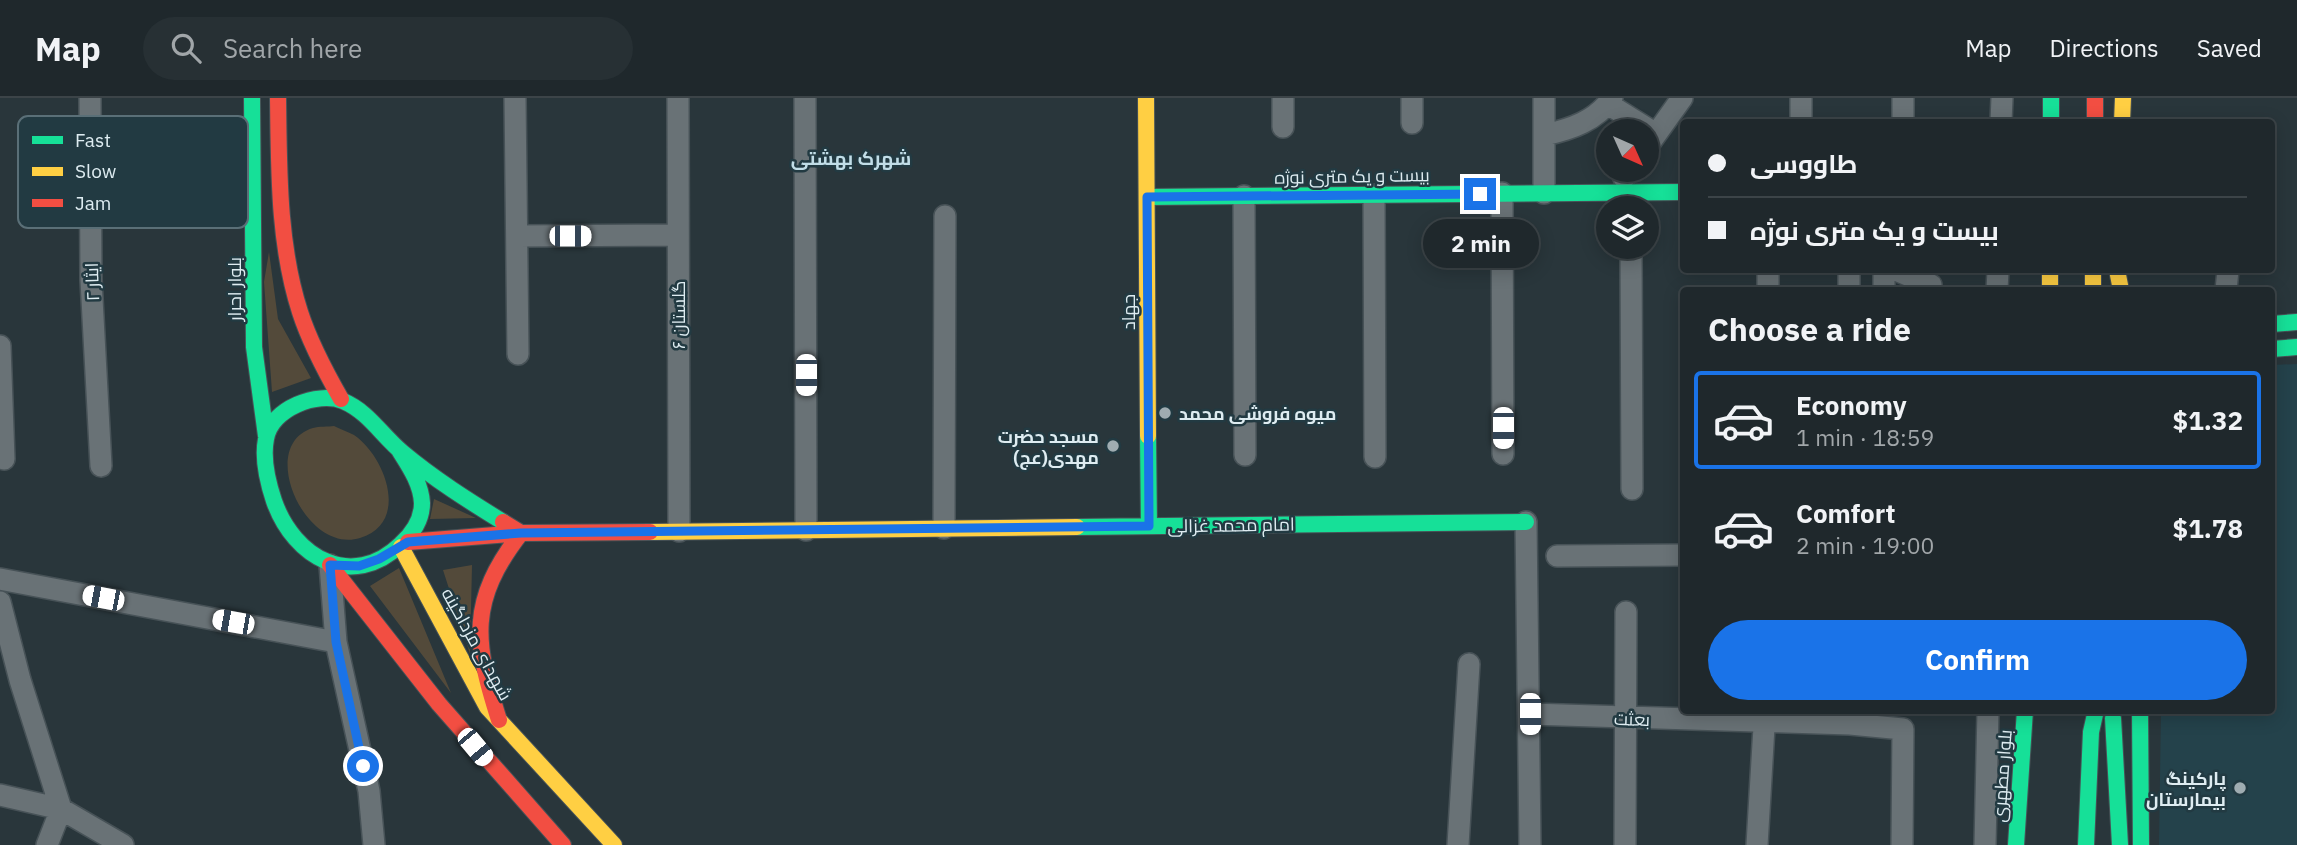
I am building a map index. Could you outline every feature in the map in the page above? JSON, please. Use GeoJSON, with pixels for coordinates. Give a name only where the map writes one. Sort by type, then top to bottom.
{"type":"FeatureCollection","features":[{"type":"Feature","properties":{"kind":"main road","name":"بلوار احرار"},"geometry":{"type":"LineString","coordinates":[[252,98],[254,347],[266,436]]}},
{"type":"Feature","properties":{"kind":"main road"},"geometry":{"type":"LineString","coordinates":[[278,98],[279,167],[292,276],[308,336],[341,399],[379,425],[412,470],[421,494],[422,512],[405,544],[359,566],[330,565]]}},
{"type":"Feature","properties":{"kind":"main road","name":"جهاد"},"geometry":{"type":"LineString","coordinates":[[1146,98],[1149,526]]}},
{"type":"Feature","properties":{"kind":"main road"},"geometry":{"type":"LineString","coordinates":[[2051,119],[2052,98]]}},
{"type":"Feature","properties":{"kind":"main road"},"geometry":{"type":"LineString","coordinates":[[2095,98],[2095,119]]}},
{"type":"Feature","properties":{"kind":"main road"},"geometry":{"type":"LineString","coordinates":[[2122,119],[2123,98]]}},
{"type":"Feature","properties":{"kind":"main road","name":"بیست و یک متری نوژه"},"geometry":{"type":"LineString","coordinates":[[1147,197],[1544,193],[1629,187],[1680,192]]}},
{"type":"Feature","properties":{"kind":"main road"},"geometry":{"type":"LineString","coordinates":[[2275,324],[2297,322]]}},
{"type":"Feature","properties":{"kind":"main road"},"geometry":{"type":"LineString","coordinates":[[2275,349],[2297,347]]}},
{"type":"Feature","properties":{"kind":"main road"},"geometry":{"type":"LineString","coordinates":[[341,399],[321,398],[292,407],[280,417],[266,436],[266,477],[274,505],[298,541],[330,565],[439,704],[564,845]]}},
{"type":"Feature","properties":{"kind":"main road"},"geometry":{"type":"LineString","coordinates":[[399,450],[475,507],[521,533],[504,552],[489,578],[479,630],[487,685],[499,720]]}},
{"type":"Feature","properties":{"kind":"main road","name":"امام محمد غزالی"},"geometry":{"type":"LineString","coordinates":[[405,544],[521,533],[1526,522]]}},
{"type":"Feature","properties":{"kind":"main road","name":"شهدای مزداگینه"},"geometry":{"type":"LineString","coordinates":[[405,544],[473,683],[499,720],[614,845]]}},
{"type":"Feature","properties":{"kind":"main road","name":"بلوار مطهری"},"geometry":{"type":"LineString","coordinates":[[2016,845],[2025,714]]}},
{"type":"Feature","properties":{"kind":"main road"},"geometry":{"type":"LineString","coordinates":[[2086,845],[2091,732],[2095,714]]}},
{"type":"Feature","properties":{"kind":"main road"},"geometry":{"type":"LineString","coordinates":[[2113,714],[2120,845]]}},
{"type":"Feature","properties":{"kind":"main road"},"geometry":{"type":"LineString","coordinates":[[2140,714],[2141,845]]}},
{"type":"Feature","properties":{"kind":"street","name":"ایثار ۲"},"geometry":{"type":"LineString","coordinates":[[90,98],[90,116]]}},
{"type":"Feature","properties":{"kind":"street"},"geometry":{"type":"LineString","coordinates":[[515,98],[518,354]]}},
{"type":"Feature","properties":{"kind":"street","name":"گلستان ۶"},"geometry":{"type":"LineString","coordinates":[[678,98],[678,531]]}},
{"type":"Feature","properties":{"kind":"street"},"geometry":{"type":"LineString","coordinates":[[805,98],[806,530]]}},
{"type":"Feature","properties":{"kind":"street"},"geometry":{"type":"LineString","coordinates":[[1283,98],[1283,127]]}},
{"type":"Feature","properties":{"kind":"street"},"geometry":{"type":"LineString","coordinates":[[1412,98],[1412,123]]}},
{"type":"Feature","properties":{"kind":"street"},"geometry":{"type":"LineString","coordinates":[[1544,98],[1544,193]]}},
{"type":"Feature","properties":{"kind":"street"},"geometry":{"type":"LineString","coordinates":[[1659,130],[1682,98]]}},
{"type":"Feature","properties":{"kind":"street"},"geometry":{"type":"LineString","coordinates":[[1801,98],[1801,119]]}},
{"type":"Feature","properties":{"kind":"street"},"geometry":{"type":"LineString","coordinates":[[1903,98],[1903,119]]}},
{"type":"Feature","properties":{"kind":"street"},"geometry":{"type":"LineString","coordinates":[[2001,119],[2002,98]]}},
{"type":"Feature","properties":{"kind":"street"},"geometry":{"type":"LineString","coordinates":[[1545,135],[1570,129],[1590,120],[1610,101],[1628,119]]}},
{"type":"Feature","properties":{"kind":"street"},"geometry":{"type":"LineString","coordinates":[[1502,193],[1503,454]]}},
{"type":"Feature","properties":{"kind":"street"},"geometry":{"type":"LineString","coordinates":[[1374,195],[1375,457]]}},
{"type":"Feature","properties":{"kind":"street"},"geometry":{"type":"LineString","coordinates":[[1244,196],[1245,455]]}},
{"type":"Feature","properties":{"kind":"street"},"geometry":{"type":"LineString","coordinates":[[944,528],[945,216]]}},
{"type":"Feature","properties":{"kind":"street","name":"ایثار ۲"},"geometry":{"type":"LineString","coordinates":[[91,228],[101,466]]}},
{"type":"Feature","properties":{"kind":"street"},"geometry":{"type":"LineString","coordinates":[[516,236],[678,235]]}},
{"type":"Feature","properties":{"kind":"street"},"geometry":{"type":"LineString","coordinates":[[1631,259],[1632,489]]}},
{"type":"Feature","properties":{"kind":"street"},"geometry":{"type":"LineString","coordinates":[[1903,273],[1931,285]]}},
{"type":"Feature","properties":{"kind":"street"},"geometry":{"type":"LineString","coordinates":[[0,346],[4,459]]}},
{"type":"Feature","properties":{"kind":"street","name":"امام محمد غزالی"},"geometry":{"type":"LineString","coordinates":[[1526,522],[1530,845]]}},
{"type":"Feature","properties":{"kind":"street"},"geometry":{"type":"LineString","coordinates":[[1557,556],[1680,555]]}},
{"type":"Feature","properties":{"kind":"street"},"geometry":{"type":"LineString","coordinates":[[330,565],[336,642],[369,791],[374,845]]}},
{"type":"Feature","properties":{"kind":"street"},"geometry":{"type":"LineString","coordinates":[[0,579],[336,642]]}},
{"type":"Feature","properties":{"kind":"street"},"geometry":{"type":"LineString","coordinates":[[0,602],[10,676],[61,809],[47,845]]}},
{"type":"Feature","properties":{"kind":"street"},"geometry":{"type":"LineString","coordinates":[[1625,845],[1626,612]]}},
{"type":"Feature","properties":{"kind":"street"},"geometry":{"type":"LineString","coordinates":[[1458,845],[1469,664]]}},
{"type":"Feature","properties":{"kind":"street","name":"بعثت"},"geometry":{"type":"LineString","coordinates":[[1530,714],[1624,719],[1850,717],[1903,729],[1902,845]]}},
{"type":"Feature","properties":{"kind":"street"},"geometry":{"type":"LineString","coordinates":[[1985,845],[1988,714]]}},
{"type":"Feature","properties":{"kind":"street"},"geometry":{"type":"LineString","coordinates":[[1757,845],[1765,717]]}},
{"type":"Feature","properties":{"kind":"street"},"geometry":{"type":"LineString","coordinates":[[0,795],[61,809],[123,845]]}},
{"type":"Feature","properties":{"kind":"shaded area"},"geometry":{"type":"Polygon","coordinates":[[[269,252],[278,319],[311,378],[272,392],[264,282],[269,252]]]}},
{"type":"Feature","properties":{"kind":"shaded area"},"geometry":{"type":"Polygon","coordinates":[[[2297,364],[2297,845],[2159,845],[2161,714],[2275,714],[2275,365],[2297,364]]]}},
{"type":"Feature","properties":{"kind":"shaded area"},"geometry":{"type":"Polygon","coordinates":[[[334,426],[354,435],[365,445],[383,473],[388,489],[389,505],[385,519],[375,530],[360,538],[340,539],[321,530],[306,515],[295,496],[288,475],[289,455],[296,438],[313,428],[334,426]]]}},
{"type":"Feature","properties":{"kind":"shaded area"},"geometry":{"type":"Polygon","coordinates":[[[434,499],[476,518],[430,519],[434,499]]]}},
{"type":"Feature","properties":{"kind":"shaded area"},"geometry":{"type":"Polygon","coordinates":[[[472,565],[470,654],[443,570],[472,565]]]}},
{"type":"Feature","properties":{"kind":"shaded area"},"geometry":{"type":"Polygon","coordinates":[[[399,568],[451,693],[370,586],[399,568]]]}},
{"type":"Feature","properties":{"kind":"traffic: fast"},"geometry":{"type":"LineString","coordinates":[[252,98],[254,347],[266,436]]}},
{"type":"Feature","properties":{"kind":"traffic: fast"},"geometry":{"type":"LineString","coordinates":[[2051,98],[2051,119]]}},
{"type":"Feature","properties":{"kind":"traffic: fast"},"geometry":{"type":"LineString","coordinates":[[1147,197],[1680,192]]}},
{"type":"Feature","properties":{"kind":"traffic: fast"},"geometry":{"type":"LineString","coordinates":[[2275,324],[2297,322]]}},
{"type":"Feature","properties":{"kind":"traffic: fast"},"geometry":{"type":"LineString","coordinates":[[2275,349],[2297,347]]}},
{"type":"Feature","properties":{"kind":"traffic: fast"},"geometry":{"type":"LineString","coordinates":[[399,450],[417,482],[422,503],[416,525],[401,544],[382,558],[363,565],[345,566],[310,552],[295,538],[274,501],[265,463],[266,439],[270,428],[286,411],[309,400],[321,398],[333,398],[352,406],[415,463],[503,522]]}},
{"type":"Feature","properties":{"kind":"traffic: fast"},"geometry":{"type":"LineString","coordinates":[[1148,436],[1149,526]]}},
{"type":"Feature","properties":{"kind":"traffic: fast"},"geometry":{"type":"LineString","coordinates":[[1077,527],[1526,522]]}},
{"type":"Feature","properties":{"kind":"traffic: fast"},"geometry":{"type":"LineString","coordinates":[[2016,845],[2025,714]]}},
{"type":"Feature","properties":{"kind":"traffic: fast"},"geometry":{"type":"LineString","coordinates":[[2086,845],[2091,732],[2095,714]]}},
{"type":"Feature","properties":{"kind":"traffic: fast"},"geometry":{"type":"LineString","coordinates":[[2140,714],[2141,845]]}},
{"type":"Feature","properties":{"kind":"traffic: fast"},"geometry":{"type":"LineString","coordinates":[[2113,718],[2120,845]]}},
{"type":"Feature","properties":{"kind":"traffic: slow"},"geometry":{"type":"LineString","coordinates":[[1146,98],[1148,436]]}},
{"type":"Feature","properties":{"kind":"traffic: slow"},"geometry":{"type":"LineString","coordinates":[[2122,119],[2123,98]]}},
{"type":"Feature","properties":{"kind":"traffic: slow"},"geometry":{"type":"LineString","coordinates":[[2050,273],[2050,287]]}},
{"type":"Feature","properties":{"kind":"traffic: slow"},"geometry":{"type":"LineString","coordinates":[[2093,273],[2093,287]]}},
{"type":"Feature","properties":{"kind":"traffic: slow"},"geometry":{"type":"LineString","coordinates":[[2118,273],[2120,287]]}},
{"type":"Feature","properties":{"kind":"traffic: slow"},"geometry":{"type":"LineString","coordinates":[[650,532],[1077,527]]}},
{"type":"Feature","properties":{"kind":"traffic: slow"},"geometry":{"type":"LineString","coordinates":[[401,547],[487,707],[614,845]]}},
{"type":"Feature","properties":{"kind":"traffic: jam"},"geometry":{"type":"LineString","coordinates":[[278,98],[281,206],[287,260],[308,335],[341,399]]}},
{"type":"Feature","properties":{"kind":"traffic: jam"},"geometry":{"type":"LineString","coordinates":[[2095,98],[2095,119]]}},
{"type":"Feature","properties":{"kind":"traffic: jam"},"geometry":{"type":"LineString","coordinates":[[499,720],[484,667],[481,623],[484,601],[492,580],[521,533],[503,522]]}},
{"type":"Feature","properties":{"kind":"traffic: jam"},"geometry":{"type":"LineString","coordinates":[[408,542],[521,533],[650,532]]}},
{"type":"Feature","properties":{"kind":"traffic: jam"},"geometry":{"type":"LineString","coordinates":[[330,565],[439,704],[563,845]]}},
{"type":"Feature","properties":{"kind":"place","name":"میوه فروشی محمد"},"geometry":{"type":"Point","coordinates":[1165,413]}},
{"type":"Feature","properties":{"kind":"place","name":"مسجد حضرت مهدی(عج)"},"geometry":{"type":"Point","coordinates":[1113,446]}},
{"type":"Feature","properties":{"kind":"place","name":"پارکینگ بیمارستان"},"geometry":{"type":"Point","coordinates":[2240,788]}},
{"type":"Feature","properties":{"kind":"district","name":"شهرک بهشتی"},"geometry":{"type":"Point","coordinates":[851,158]}},
{"type":"Feature","properties":{"kind":"route"},"geometry":{"type":"LineString","coordinates":[[363,766],[336,642],[330,565],[359,566],[379,559],[408,542],[521,533],[1149,526],[1147,197],[1480,194]]}}]}
